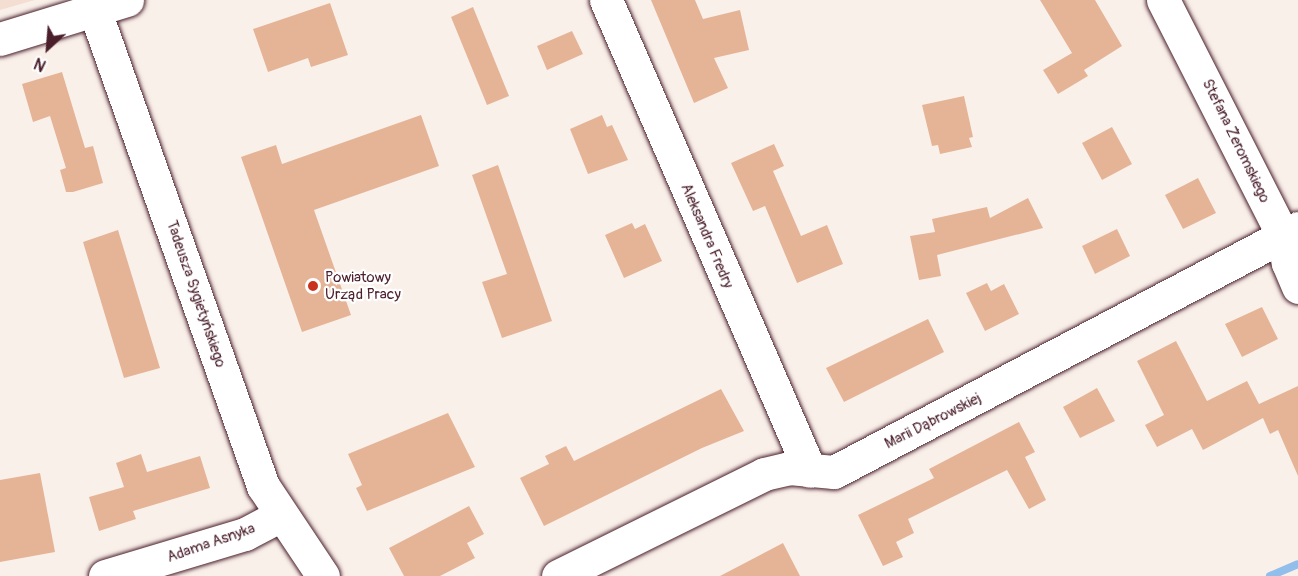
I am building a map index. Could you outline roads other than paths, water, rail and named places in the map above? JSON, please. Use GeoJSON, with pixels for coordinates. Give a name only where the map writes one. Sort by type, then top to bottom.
{"type":"FeatureCollection","features":[{"type":"Feature","properties":{"kind":"street"},"geometry":{"type":"LineString","coordinates":[[0,39],[93,6],[127,0]]}},
{"type":"Feature","properties":{"kind":"street","name":"Aleksandra Fredry"},"geometry":{"type":"LineString","coordinates":[[606,0],[810,471]]}},
{"type":"Feature","properties":{"kind":"street","name":"Stefana Żeromskiego"},"geometry":{"type":"LineString","coordinates":[[1163,0],[1291,232],[1288,263],[1298,286]]}},
{"type":"Feature","properties":{"kind":"street","name":"Tadeusza Sygietyńskiego"},"geometry":{"type":"LineString","coordinates":[[93,6],[263,486],[323,576]]}},
{"type":"Feature","properties":{"kind":"street","name":"Marii Dąbrowskiej"},"geometry":{"type":"LineString","coordinates":[[558,576],[764,474],[789,468],[834,472],[1291,232]]}},
{"type":"Feature","properties":{"kind":"street","name":"Adama Asnyka"},"geometry":{"type":"LineString","coordinates":[[105,576],[245,534],[281,515]]}},
{"type":"Feature","properties":{"kind":"waterway"},"geometry":{"type":"LineString","coordinates":[[1270,576],[1298,564]]}},
{"type":"Feature","properties":{"kind":"place","name":"Powiatowy Urząd Pracy"},"geometry":{"type":"Point","coordinates":[313,286]}}]}
